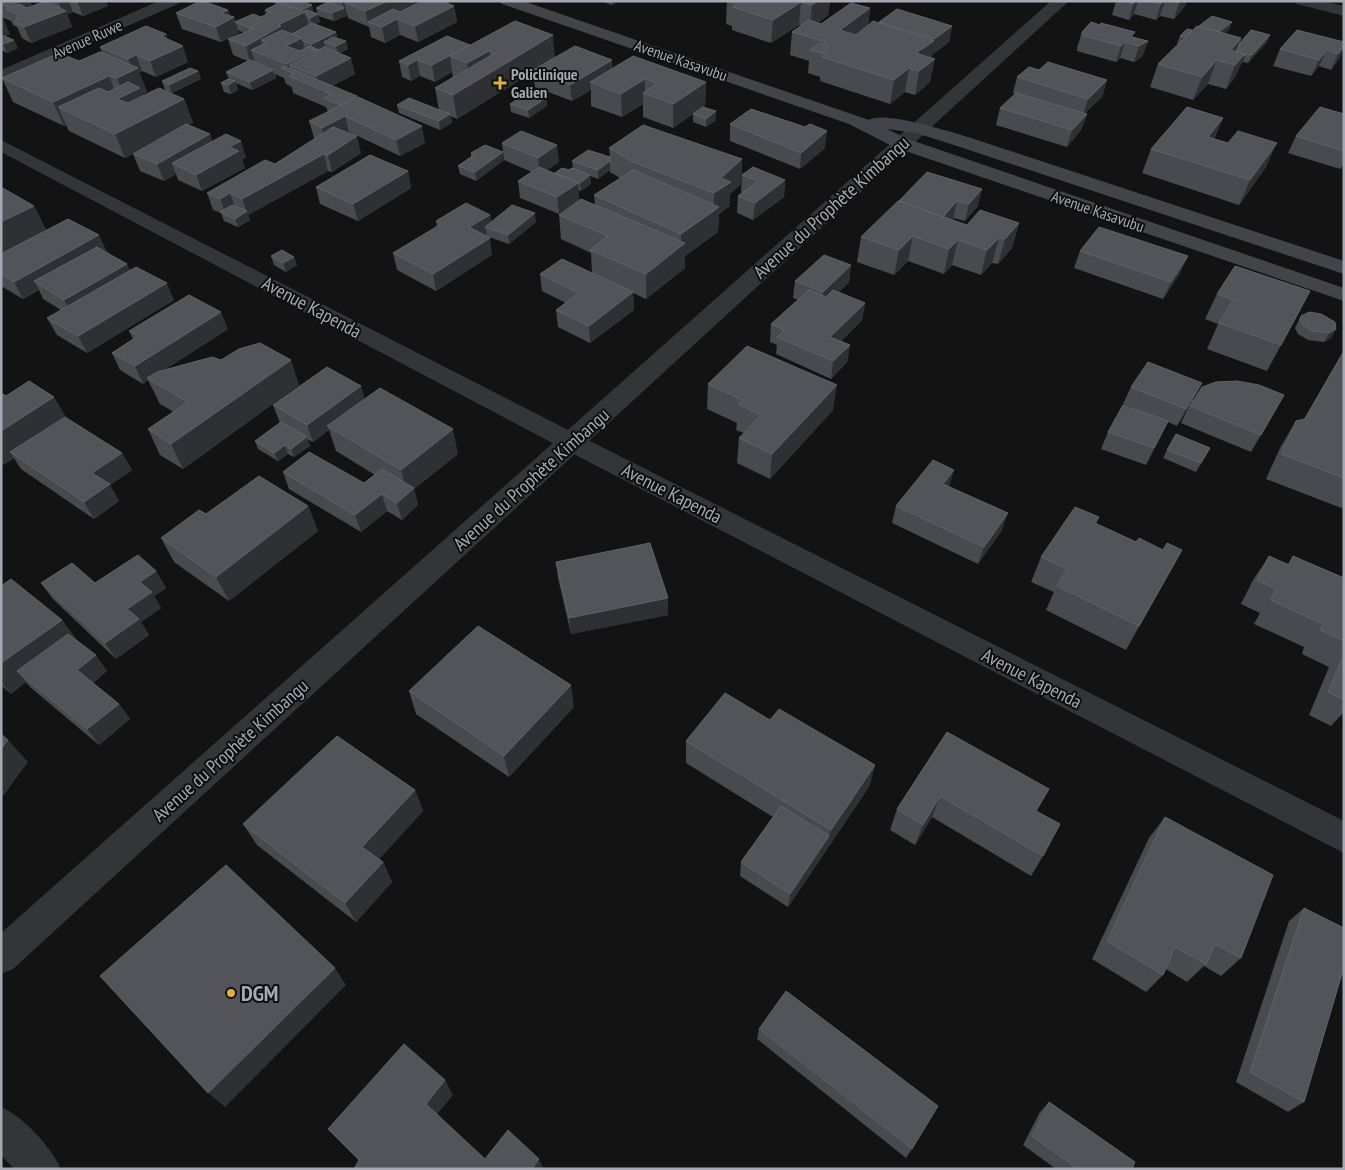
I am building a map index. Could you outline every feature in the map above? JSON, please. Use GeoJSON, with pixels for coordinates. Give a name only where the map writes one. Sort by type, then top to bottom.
{"type":"FeatureCollection","features":[{"type":"Feature","properties":{"kind":"main road","name":"Avenue Kasavubu"},"geometry":{"type":"LineString","coordinates":[[506,1],[855,120],[1100,186],[1344,268]]}},
{"type":"Feature","properties":{"kind":"main road","name":"Avenue Kasavubu"},"geometry":{"type":"LineString","coordinates":[[909,136],[1344,295]]}},
{"type":"Feature","properties":{"kind":"street","name":"Avenue Ruwe"},"geometry":{"type":"LineString","coordinates":[[1,76],[173,1]]}},
{"type":"Feature","properties":{"kind":"street","name":"Avenue du Prophète Kimbangu"},"geometry":{"type":"LineString","coordinates":[[1,957],[909,136],[1061,1]]}},
{"type":"Feature","properties":{"kind":"street"},"geometry":{"type":"LineString","coordinates":[[1302,1],[1344,11]]}},
{"type":"Feature","properties":{"kind":"street","name":"Avenue Kapenda"},"geometry":{"type":"LineString","coordinates":[[1,145],[571,442],[1344,838]]}},
{"type":"Feature","properties":{"kind":"street"},"geometry":{"type":"LineString","coordinates":[[1,1126],[41,1169]]}},
{"type":"Feature","properties":{"kind":"building"},"geometry":{"type":"Polygon","coordinates":[[[1,1],[21,1],[8,7],[1,4],[1,1]]]}},
{"type":"Feature","properties":{"kind":"building"},"geometry":{"type":"Polygon","coordinates":[[[45,1],[66,11],[24,27],[15,23],[18,15],[6,9],[19,4],[27,8],[45,1]]]}},
{"type":"Feature","properties":{"kind":"building"},"geometry":{"type":"Polygon","coordinates":[[[200,1],[228,10],[221,13],[234,17],[216,27],[176,13],[200,1]]]}},
{"type":"Feature","properties":{"kind":"building"},"geometry":{"type":"Polygon","coordinates":[[[276,1],[302,1],[312,5],[302,10],[276,1]]]}},
{"type":"Feature","properties":{"kind":"building"},"geometry":{"type":"Polygon","coordinates":[[[388,1],[365,11],[344,2],[388,1]]]}},
{"type":"Feature","properties":{"kind":"building"},"geometry":{"type":"Polygon","coordinates":[[[422,1],[442,1],[454,6],[415,26],[397,19],[382,27],[368,22],[393,9],[400,12],[422,1]]]}},
{"type":"Feature","properties":{"kind":"building"},"geometry":{"type":"Polygon","coordinates":[[[728,1],[818,1],[812,5],[801,2],[773,20],[733,7],[737,4],[728,1]]]}},
{"type":"Feature","properties":{"kind":"building"},"geometry":{"type":"Polygon","coordinates":[[[1123,1],[1136,1],[1133,4],[1123,1]]]}},
{"type":"Feature","properties":{"kind":"building"},"geometry":{"type":"Polygon","coordinates":[[[1149,1],[1164,1],[1161,4],[1149,1]]]}},
{"type":"Feature","properties":{"kind":"building"},"geometry":{"type":"Polygon","coordinates":[[[328,2],[344,8],[332,13],[316,8],[328,2]]]}},
{"type":"Feature","properties":{"kind":"building"},"geometry":{"type":"Polygon","coordinates":[[[279,3],[305,12],[278,25],[281,26],[246,46],[228,39],[254,29],[249,28],[263,21],[257,19],[271,12],[265,10],[279,3]]]}},
{"type":"Feature","properties":{"kind":"building"},"geometry":{"type":"Polygon","coordinates":[[[851,3],[870,8],[840,30],[856,35],[873,21],[934,41],[916,53],[935,59],[919,71],[909,68],[894,80],[822,57],[826,54],[810,50],[819,43],[823,44],[826,42],[792,32],[809,20],[821,24],[851,3]]]}},
{"type":"Feature","properties":{"kind":"building"},"geometry":{"type":"Polygon","coordinates":[[[897,9],[952,26],[934,39],[879,22],[897,9]]]}},
{"type":"Feature","properties":{"kind":"building"},"geometry":{"type":"Polygon","coordinates":[[[307,10],[318,14],[310,18],[307,17],[304,11],[307,10]]]}},
{"type":"Feature","properties":{"kind":"building"},"geometry":{"type":"Polygon","coordinates":[[[253,14],[261,17],[257,19],[258,24],[250,28],[235,22],[253,14]]]}},
{"type":"Feature","properties":{"kind":"building"},"geometry":{"type":"Polygon","coordinates":[[[1212,16],[1232,22],[1219,32],[1199,26],[1212,16]]]}},
{"type":"Feature","properties":{"kind":"building"},"geometry":{"type":"Polygon","coordinates":[[[515,21],[553,35],[453,95],[435,88],[495,53],[489,51],[467,63],[450,56],[515,21]]]}},
{"type":"Feature","properties":{"kind":"building"},"geometry":{"type":"Polygon","coordinates":[[[1091,22],[1135,32],[1131,37],[1148,41],[1139,46],[1125,42],[1121,46],[1082,35],[1082,32],[1091,22]]]}},
{"type":"Feature","properties":{"kind":"building"},"geometry":{"type":"Polygon","coordinates":[[[312,23],[336,32],[312,44],[292,34],[312,23]]]}},
{"type":"Feature","properties":{"kind":"building"},"geometry":{"type":"Polygon","coordinates":[[[146,26],[166,34],[161,36],[183,46],[150,61],[136,55],[128,59],[100,47],[146,26]]]}},
{"type":"Feature","properties":{"kind":"building"},"geometry":{"type":"Polygon","coordinates":[[[1197,26],[1241,38],[1231,50],[1245,54],[1235,65],[1217,60],[1202,77],[1158,64],[1197,26]]]}},
{"type":"Feature","properties":{"kind":"building"},"geometry":{"type":"Polygon","coordinates":[[[1187,29],[1192,30],[1185,37],[1180,36],[1187,29]]]}},
{"type":"Feature","properties":{"kind":"building"},"geometry":{"type":"Polygon","coordinates":[[[282,30],[302,38],[286,46],[300,51],[308,47],[315,50],[287,64],[251,50],[267,42],[261,40],[282,30]]]}},
{"type":"Feature","properties":{"kind":"building"},"geometry":{"type":"Polygon","coordinates":[[[1251,30],[1270,35],[1252,55],[1246,54],[1244,56],[1245,54],[1237,50],[1240,43],[1251,30]]]}},
{"type":"Feature","properties":{"kind":"building"},"geometry":{"type":"Polygon","coordinates":[[[1297,30],[1344,42],[1344,46],[1338,54],[1327,50],[1319,60],[1280,49],[1297,30]]]}},
{"type":"Feature","properties":{"kind":"building"},"geometry":{"type":"Polygon","coordinates":[[[4,36],[14,40],[1,44],[1,37],[4,36]]]}},
{"type":"Feature","properties":{"kind":"building"},"geometry":{"type":"Polygon","coordinates":[[[447,36],[470,45],[432,65],[417,60],[408,65],[399,61],[447,36]]]}},
{"type":"Feature","properties":{"kind":"building"},"geometry":{"type":"Polygon","coordinates":[[[333,37],[346,41],[336,46],[324,42],[333,37]]]}},
{"type":"Feature","properties":{"kind":"building"},"geometry":{"type":"Polygon","coordinates":[[[575,46],[612,60],[570,85],[533,70],[575,46]]]}},
{"type":"Feature","properties":{"kind":"building"},"geometry":{"type":"Polygon","coordinates":[[[308,47],[319,50],[315,52],[315,50],[308,47]]]}},
{"type":"Feature","properties":{"kind":"building"},"geometry":{"type":"Polygon","coordinates":[[[324,47],[351,58],[316,76],[289,65],[324,47]]]}},
{"type":"Feature","properties":{"kind":"building"},"geometry":{"type":"Polygon","coordinates":[[[100,52],[138,68],[117,78],[109,76],[53,102],[2,78],[59,53],[79,61],[100,52]]]}},
{"type":"Feature","properties":{"kind":"building"},"geometry":{"type":"Polygon","coordinates":[[[633,56],[706,82],[673,104],[643,93],[657,83],[645,79],[621,94],[590,82],[633,56]]]}},
{"type":"Feature","properties":{"kind":"building"},"geometry":{"type":"Polygon","coordinates":[[[250,60],[273,70],[250,82],[226,72],[250,60]]]}},
{"type":"Feature","properties":{"kind":"building"},"geometry":{"type":"Polygon","coordinates":[[[1048,62],[1107,80],[1088,99],[1017,77],[1029,67],[1039,70],[1048,62]]]}},
{"type":"Feature","properties":{"kind":"building"},"geometry":{"type":"Polygon","coordinates":[[[284,66],[357,96],[340,105],[324,98],[331,94],[289,76],[295,74],[281,68],[284,66]]]}},
{"type":"Feature","properties":{"kind":"building"},"geometry":{"type":"Polygon","coordinates":[[[190,68],[198,71],[169,85],[162,81],[190,68]]]}},
{"type":"Feature","properties":{"kind":"building"},"geometry":{"type":"Polygon","coordinates":[[[228,79],[235,81],[228,85],[221,83],[228,79]]]}},
{"type":"Feature","properties":{"kind":"building"},"geometry":{"type":"Polygon","coordinates":[[[128,82],[140,88],[117,99],[128,103],[159,88],[184,99],[115,134],[58,107],[99,88],[108,92],[128,82]]]}},
{"type":"Feature","properties":{"kind":"building"},"geometry":{"type":"Polygon","coordinates":[[[529,92],[546,98],[528,110],[510,104],[529,92]]]}},
{"type":"Feature","properties":{"kind":"building"},"geometry":{"type":"Polygon","coordinates":[[[1016,93],[1087,114],[1072,130],[1000,108],[1016,93]]]}},
{"type":"Feature","properties":{"kind":"building"},"geometry":{"type":"Polygon","coordinates":[[[358,97],[422,126],[396,140],[345,116],[322,128],[309,121],[358,97]]]}},
{"type":"Feature","properties":{"kind":"building"},"geometry":{"type":"Polygon","coordinates":[[[409,98],[450,114],[439,121],[397,105],[409,98]]]}},
{"type":"Feature","properties":{"kind":"building"},"geometry":{"type":"Polygon","coordinates":[[[703,107],[716,111],[706,119],[693,114],[703,107]]]}},
{"type":"Feature","properties":{"kind":"building"},"geometry":{"type":"Polygon","coordinates":[[[1187,107],[1223,118],[1208,137],[1228,143],[1238,131],[1277,143],[1250,180],[1151,149],[1187,107]]]}},
{"type":"Feature","properties":{"kind":"building"},"geometry":{"type":"Polygon","coordinates":[[[1320,107],[1344,114],[1344,151],[1296,136],[1320,107]]]}},
{"type":"Feature","properties":{"kind":"building"},"geometry":{"type":"Polygon","coordinates":[[[751,109],[805,127],[810,124],[827,131],[801,153],[730,124],[751,109]]]}},
{"type":"Feature","properties":{"kind":"building"},"geometry":{"type":"Polygon","coordinates":[[[186,124],[210,134],[157,164],[133,154],[186,124]]]}},
{"type":"Feature","properties":{"kind":"building"},"geometry":{"type":"Polygon","coordinates":[[[643,125],[742,159],[721,178],[731,182],[714,193],[633,162],[609,148],[643,125]]]}},
{"type":"Feature","properties":{"kind":"building"},"geometry":{"type":"Polygon","coordinates":[[[333,127],[357,136],[328,155],[324,154],[242,199],[230,193],[220,199],[207,193],[265,160],[275,164],[333,127]]]}},
{"type":"Feature","properties":{"kind":"building"},"geometry":{"type":"Polygon","coordinates":[[[521,131],[557,145],[538,158],[502,143],[521,131]]]}},
{"type":"Feature","properties":{"kind":"building"},"geometry":{"type":"Polygon","coordinates":[[[226,134],[241,141],[229,147],[239,151],[196,175],[172,163],[226,134]]]}},
{"type":"Feature","properties":{"kind":"building"},"geometry":{"type":"Polygon","coordinates":[[[485,145],[503,152],[475,172],[458,166],[474,155],[471,153],[485,145]]]}},
{"type":"Feature","properties":{"kind":"building"},"geometry":{"type":"Polygon","coordinates":[[[588,150],[610,157],[610,161],[598,170],[572,161],[588,150]]]}},
{"type":"Feature","properties":{"kind":"building"},"geometry":{"type":"Polygon","coordinates":[[[370,155],[408,171],[353,204],[316,187],[370,155]]]}},
{"type":"Feature","properties":{"kind":"building"},"geometry":{"type":"Polygon","coordinates":[[[539,167],[578,183],[557,197],[518,181],[539,167]]]}},
{"type":"Feature","properties":{"kind":"building"},"geometry":{"type":"Polygon","coordinates":[[[753,167],[785,180],[755,203],[738,196],[758,181],[742,175],[753,167]]]}},
{"type":"Feature","properties":{"kind":"building"},"geometry":{"type":"Polygon","coordinates":[[[562,168],[569,170],[572,168],[590,175],[580,183],[555,173],[562,168]]]}},
{"type":"Feature","properties":{"kind":"building"},"geometry":{"type":"Polygon","coordinates":[[[633,170],[719,207],[681,234],[594,195],[633,170]]]}},
{"type":"Feature","properties":{"kind":"building"},"geometry":{"type":"Polygon","coordinates":[[[927,172],[982,189],[969,204],[957,201],[943,217],[899,201],[927,172]]]}},
{"type":"Feature","properties":{"kind":"building"},"geometry":{"type":"Polygon","coordinates":[[[1,187],[34,206],[1,222],[1,187]]]}},
{"type":"Feature","properties":{"kind":"building"},"geometry":{"type":"Polygon","coordinates":[[[581,199],[685,243],[646,274],[590,250],[608,236],[559,215],[581,199]]]}},
{"type":"Feature","properties":{"kind":"building"},"geometry":{"type":"Polygon","coordinates":[[[898,201],[967,225],[980,210],[1019,223],[1005,239],[999,238],[987,250],[958,240],[949,249],[913,236],[899,250],[861,237],[898,201]]]}},
{"type":"Feature","properties":{"kind":"building"},"geometry":{"type":"Polygon","coordinates":[[[466,203],[490,215],[469,227],[490,238],[433,274],[393,253],[441,224],[436,221],[466,203]]]}},
{"type":"Feature","properties":{"kind":"building"},"geometry":{"type":"Polygon","coordinates":[[[232,205],[247,211],[235,219],[220,212],[232,205]]]}},
{"type":"Feature","properties":{"kind":"building"},"geometry":{"type":"Polygon","coordinates":[[[512,205],[535,213],[508,235],[485,227],[512,205]]]}},
{"type":"Feature","properties":{"kind":"building"},"geometry":{"type":"Polygon","coordinates":[[[68,219],[99,235],[14,282],[1,274],[1,254],[68,219]]]}},
{"type":"Feature","properties":{"kind":"building"},"geometry":{"type":"Polygon","coordinates":[[[1099,227],[1188,256],[1171,282],[1080,251],[1099,227]]]}},
{"type":"Feature","properties":{"kind":"building"},"geometry":{"type":"Polygon","coordinates":[[[97,247],[127,264],[64,300],[34,281],[97,247]]]}},
{"type":"Feature","properties":{"kind":"building"},"geometry":{"type":"Polygon","coordinates":[[[282,250],[294,257],[283,263],[271,256],[282,250]]]}},
{"type":"Feature","properties":{"kind":"building"},"geometry":{"type":"Polygon","coordinates":[[[824,255],[851,265],[823,292],[795,281],[824,255]]]}},
{"type":"Feature","properties":{"kind":"building"},"geometry":{"type":"Polygon","coordinates":[[[562,259],[633,292],[589,326],[556,310],[579,293],[540,274],[562,259]]]}},
{"type":"Feature","properties":{"kind":"building"},"geometry":{"type":"Polygon","coordinates":[[[1235,266],[1310,291],[1281,345],[1219,323],[1233,300],[1217,294],[1235,266]]]}},
{"type":"Feature","properties":{"kind":"building"},"geometry":{"type":"Polygon","coordinates":[[[136,267],[167,283],[78,336],[47,318],[136,267]]]}},
{"type":"Feature","properties":{"kind":"building"},"geometry":{"type":"Polygon","coordinates":[[[809,290],[826,297],[833,290],[865,303],[830,337],[850,345],[833,361],[777,337],[784,330],[771,324],[809,290]]]}},
{"type":"Feature","properties":{"kind":"building"},"geometry":{"type":"Polygon","coordinates":[[[189,295],[221,312],[135,366],[112,353],[138,336],[129,331],[189,295]]]}},
{"type":"Feature","properties":{"kind":"building"},"geometry":{"type":"Polygon","coordinates":[[[1309,312],[1321,314],[1335,322],[1336,329],[1329,333],[1312,331],[1303,325],[1300,319],[1301,316],[1309,312]]]}},
{"type":"Feature","properties":{"kind":"building"},"geometry":{"type":"Polygon","coordinates":[[[260,343],[291,360],[171,444],[148,429],[188,402],[147,378],[157,372],[212,357],[221,360],[239,349],[260,343]]]}},
{"type":"Feature","properties":{"kind":"building"},"geometry":{"type":"Polygon","coordinates":[[[747,346],[837,385],[772,454],[739,438],[761,415],[738,404],[742,400],[708,384],[747,346]]]}},
{"type":"Feature","properties":{"kind":"building"},"geometry":{"type":"Polygon","coordinates":[[[1344,351],[1344,478],[1281,454],[1296,421],[1305,419],[1344,351]]]}},
{"type":"Feature","properties":{"kind":"building"},"geometry":{"type":"Polygon","coordinates":[[[1148,362],[1202,383],[1186,409],[1131,387],[1148,362]]]}},
{"type":"Feature","properties":{"kind":"building"},"geometry":{"type":"Polygon","coordinates":[[[327,367],[361,386],[307,425],[273,405],[327,367]]]}},
{"type":"Feature","properties":{"kind":"building"},"geometry":{"type":"Polygon","coordinates":[[[29,381],[54,397],[1,431],[1,393],[6,396],[29,381]]]}},
{"type":"Feature","properties":{"kind":"building"},"geometry":{"type":"Polygon","coordinates":[[[1237,381],[1259,385],[1284,395],[1261,435],[1190,406],[1202,387],[1216,382],[1237,381]]]}},
{"type":"Feature","properties":{"kind":"building"},"geometry":{"type":"Polygon","coordinates":[[[380,388],[453,429],[401,470],[327,426],[380,388]]]}},
{"type":"Feature","properties":{"kind":"building"},"geometry":{"type":"Polygon","coordinates":[[[1123,405],[1168,421],[1154,448],[1108,432],[1123,405]]]}},
{"type":"Feature","properties":{"kind":"building"},"geometry":{"type":"Polygon","coordinates":[[[65,417],[122,453],[92,473],[110,484],[84,502],[10,452],[65,417]]]}},
{"type":"Feature","properties":{"kind":"building"},"geometry":{"type":"Polygon","coordinates":[[[281,422],[307,437],[291,449],[285,445],[274,453],[255,441],[281,422]]]}},
{"type":"Feature","properties":{"kind":"building"},"geometry":{"type":"Polygon","coordinates":[[[1176,434],[1210,448],[1201,463],[1167,450],[1176,434]]]}},
{"type":"Feature","properties":{"kind":"building"},"geometry":{"type":"Polygon","coordinates":[[[309,452],[364,483],[382,469],[414,488],[397,503],[382,494],[355,515],[283,472],[309,452]]]}},
{"type":"Feature","properties":{"kind":"building"},"geometry":{"type":"Polygon","coordinates":[[[933,460],[954,470],[943,484],[1008,513],[984,547],[896,506],[933,460]]]}},
{"type":"Feature","properties":{"kind":"building"},"geometry":{"type":"Polygon","coordinates":[[[259,476],[308,506],[216,577],[161,538],[199,510],[206,514],[259,476]]]}},
{"type":"Feature","properties":{"kind":"building"},"geometry":{"type":"Polygon","coordinates":[[[1075,507],[1099,517],[1095,523],[1136,542],[1139,538],[1163,550],[1167,543],[1182,550],[1139,626],[1057,586],[1067,569],[1041,557],[1075,507]]]}},
{"type":"Feature","properties":{"kind":"building"},"geometry":{"type":"Polygon","coordinates":[[[650,543],[668,598],[569,618],[556,562],[650,543]]]}},
{"type":"Feature","properties":{"kind":"building"},"geometry":{"type":"Polygon","coordinates":[[[138,555],[156,571],[140,582],[152,592],[127,609],[139,619],[105,643],[41,583],[72,563],[95,583],[138,555]]]}},
{"type":"Feature","properties":{"kind":"building"},"geometry":{"type":"Polygon","coordinates":[[[1269,556],[1289,565],[1293,556],[1344,578],[1344,641],[1320,630],[1323,624],[1271,600],[1276,589],[1257,580],[1269,556]]]}},
{"type":"Feature","properties":{"kind":"building"},"geometry":{"type":"Polygon","coordinates":[[[11,579],[62,620],[1,663],[1,586],[11,579]]]}},
{"type":"Feature","properties":{"kind":"building"},"geometry":{"type":"Polygon","coordinates":[[[478,626],[571,685],[504,756],[409,691],[478,626]]]}},
{"type":"Feature","properties":{"kind":"building"},"geometry":{"type":"Polygon","coordinates":[[[68,634],[96,655],[77,670],[119,704],[87,729],[17,671],[68,634]]]}},
{"type":"Feature","properties":{"kind":"building"},"geometry":{"type":"Polygon","coordinates":[[[1344,654],[1344,700],[1328,692],[1344,654]]]}},
{"type":"Feature","properties":{"kind":"building"},"geometry":{"type":"Polygon","coordinates":[[[725,693],[770,720],[779,709],[875,765],[831,830],[686,741],[725,693]]]}},
{"type":"Feature","properties":{"kind":"building"},"geometry":{"type":"Polygon","coordinates":[[[947,732],[1049,789],[1036,811],[1060,824],[1043,856],[940,796],[923,825],[897,809],[947,732]]]}},
{"type":"Feature","properties":{"kind":"building"},"geometry":{"type":"Polygon","coordinates":[[[1,734],[8,740],[1,749],[1,734]]]}},
{"type":"Feature","properties":{"kind":"building"},"geometry":{"type":"Polygon","coordinates":[[[337,736],[415,790],[362,847],[383,862],[345,903],[243,824],[337,736]]]}},
{"type":"Feature","properties":{"kind":"building"},"geometry":{"type":"Polygon","coordinates":[[[781,806],[829,836],[790,894],[741,862],[781,806]]]}},
{"type":"Feature","properties":{"kind":"building"},"geometry":{"type":"Polygon","coordinates":[[[1165,817],[1273,875],[1241,958],[1215,944],[1206,964],[1175,947],[1163,975],[1107,941],[1165,817]]]}},
{"type":"Feature","properties":{"kind":"building"},"geometry":{"type":"Polygon","coordinates":[[[226,865],[335,968],[208,1093],[100,976],[226,865]]]}},
{"type":"Feature","properties":{"kind":"building"},"geometry":{"type":"Polygon","coordinates":[[[1304,908],[1344,928],[1344,967],[1304,1102],[1250,1072],[1304,908]]]}},
{"type":"Feature","properties":{"kind":"building"},"geometry":{"type":"Polygon","coordinates":[[[786,991],[938,1106],[912,1149],[759,1029],[786,991]]]}},
{"type":"Feature","properties":{"kind":"building"},"geometry":{"type":"Polygon","coordinates":[[[404,1044],[445,1080],[426,1104],[485,1159],[508,1130],[539,1159],[532,1169],[354,1169],[359,1160],[328,1129],[404,1044]]]}},
{"type":"Feature","properties":{"kind":"building"},"geometry":{"type":"Polygon","coordinates":[[[1049,1102],[1135,1162],[1132,1169],[1078,1169],[1032,1136],[1049,1102]]]}},
{"type":"Feature","properties":{"kind":"place","name":"Policlinique Galien"},"geometry":{"type":"Point","coordinates":[500,83]}},
{"type":"Feature","properties":{"kind":"place","name":"DGM"},"geometry":{"type":"Point","coordinates":[231,993]}}]}
